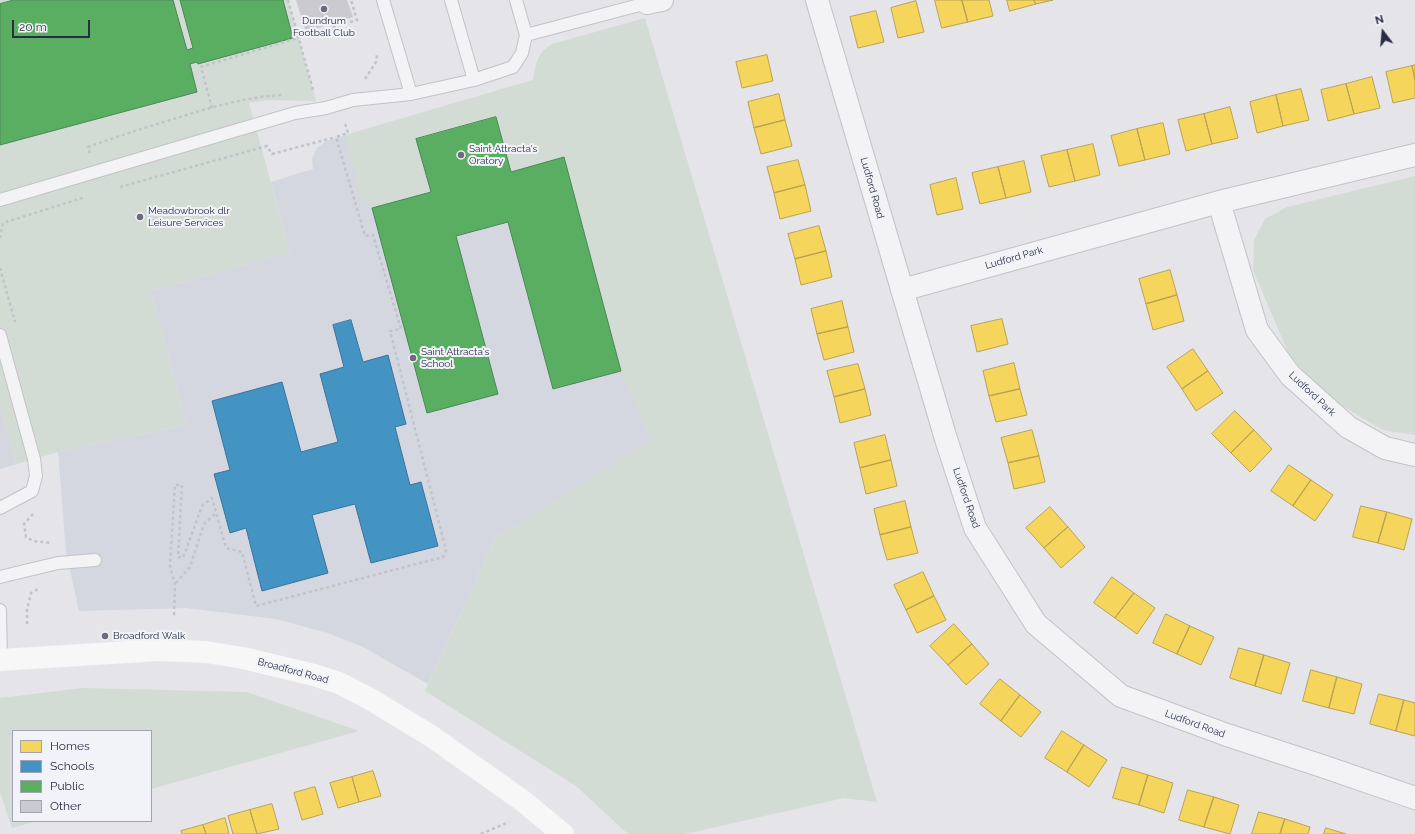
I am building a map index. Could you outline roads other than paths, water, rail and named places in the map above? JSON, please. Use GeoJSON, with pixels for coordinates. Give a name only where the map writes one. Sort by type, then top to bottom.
{"type":"FeatureCollection","features":[{"type":"Feature","properties":{"kind":"street","name":"Ludford Road"},"geometry":{"type":"LineString","coordinates":[[817,0],[946,439],[975,528],[1036,624],[1121,696],[1226,735],[1415,798]]}},
{"type":"Feature","properties":{"kind":"street","name":"Ludford Park"},"geometry":{"type":"LineString","coordinates":[[902,290],[1218,202],[1415,155]]}},
{"type":"Feature","properties":{"kind":"street","name":"Ludford Park"},"geometry":{"type":"LineString","coordinates":[[1218,202],[1258,330],[1290,375],[1348,427],[1385,448],[1415,455]]}},
{"type":"Feature","properties":{"kind":"street","name":"Broadford Road"},"geometry":{"type":"LineString","coordinates":[[0,660],[113,652],[206,652],[243,658],[314,675],[338,683],[370,699],[431,736],[523,801],[563,834]]}},
{"type":"Feature","properties":{"kind":"lane"},"geometry":{"type":"LineString","coordinates":[[383,0],[411,94]]}},
{"type":"Feature","properties":{"kind":"lane"},"geometry":{"type":"LineString","coordinates":[[451,0],[474,80]]}},
{"type":"Feature","properties":{"kind":"lane"},"geometry":{"type":"LineString","coordinates":[[0,200],[295,113],[326,108],[353,100],[411,94],[474,80],[513,68],[522,54],[526,35],[516,0]]}},
{"type":"Feature","properties":{"kind":"lane"},"geometry":{"type":"LineString","coordinates":[[526,35],[655,2]]}},
{"type":"Feature","properties":{"kind":"lane"},"geometry":{"type":"LineString","coordinates":[[0,335],[34,459],[36,476],[32,491],[0,508]]}},
{"type":"Feature","properties":{"kind":"lane"},"geometry":{"type":"LineString","coordinates":[[0,577],[58,563],[95,560]]}},
{"type":"Feature","properties":{"kind":"lane"},"geometry":{"type":"LineString","coordinates":[[0,610],[0,660]]}},
{"type":"Feature","properties":{"kind":"place","name":"Dundrum Football Club"},"geometry":{"type":"Point","coordinates":[324,9]}},
{"type":"Feature","properties":{"kind":"place","name":"Saint Attracta's Oratory"},"geometry":{"type":"Point","coordinates":[461,155]}},
{"type":"Feature","properties":{"kind":"place","name":"Meadowbrook dlr Leisure Services"},"geometry":{"type":"Point","coordinates":[140,217]}},
{"type":"Feature","properties":{"kind":"place","name":"Saint Attracta's School"},"geometry":{"type":"Point","coordinates":[413,358]}},
{"type":"Feature","properties":{"kind":"place","name":"Broadford Walk"},"geometry":{"type":"Point","coordinates":[105,636]}}]}
